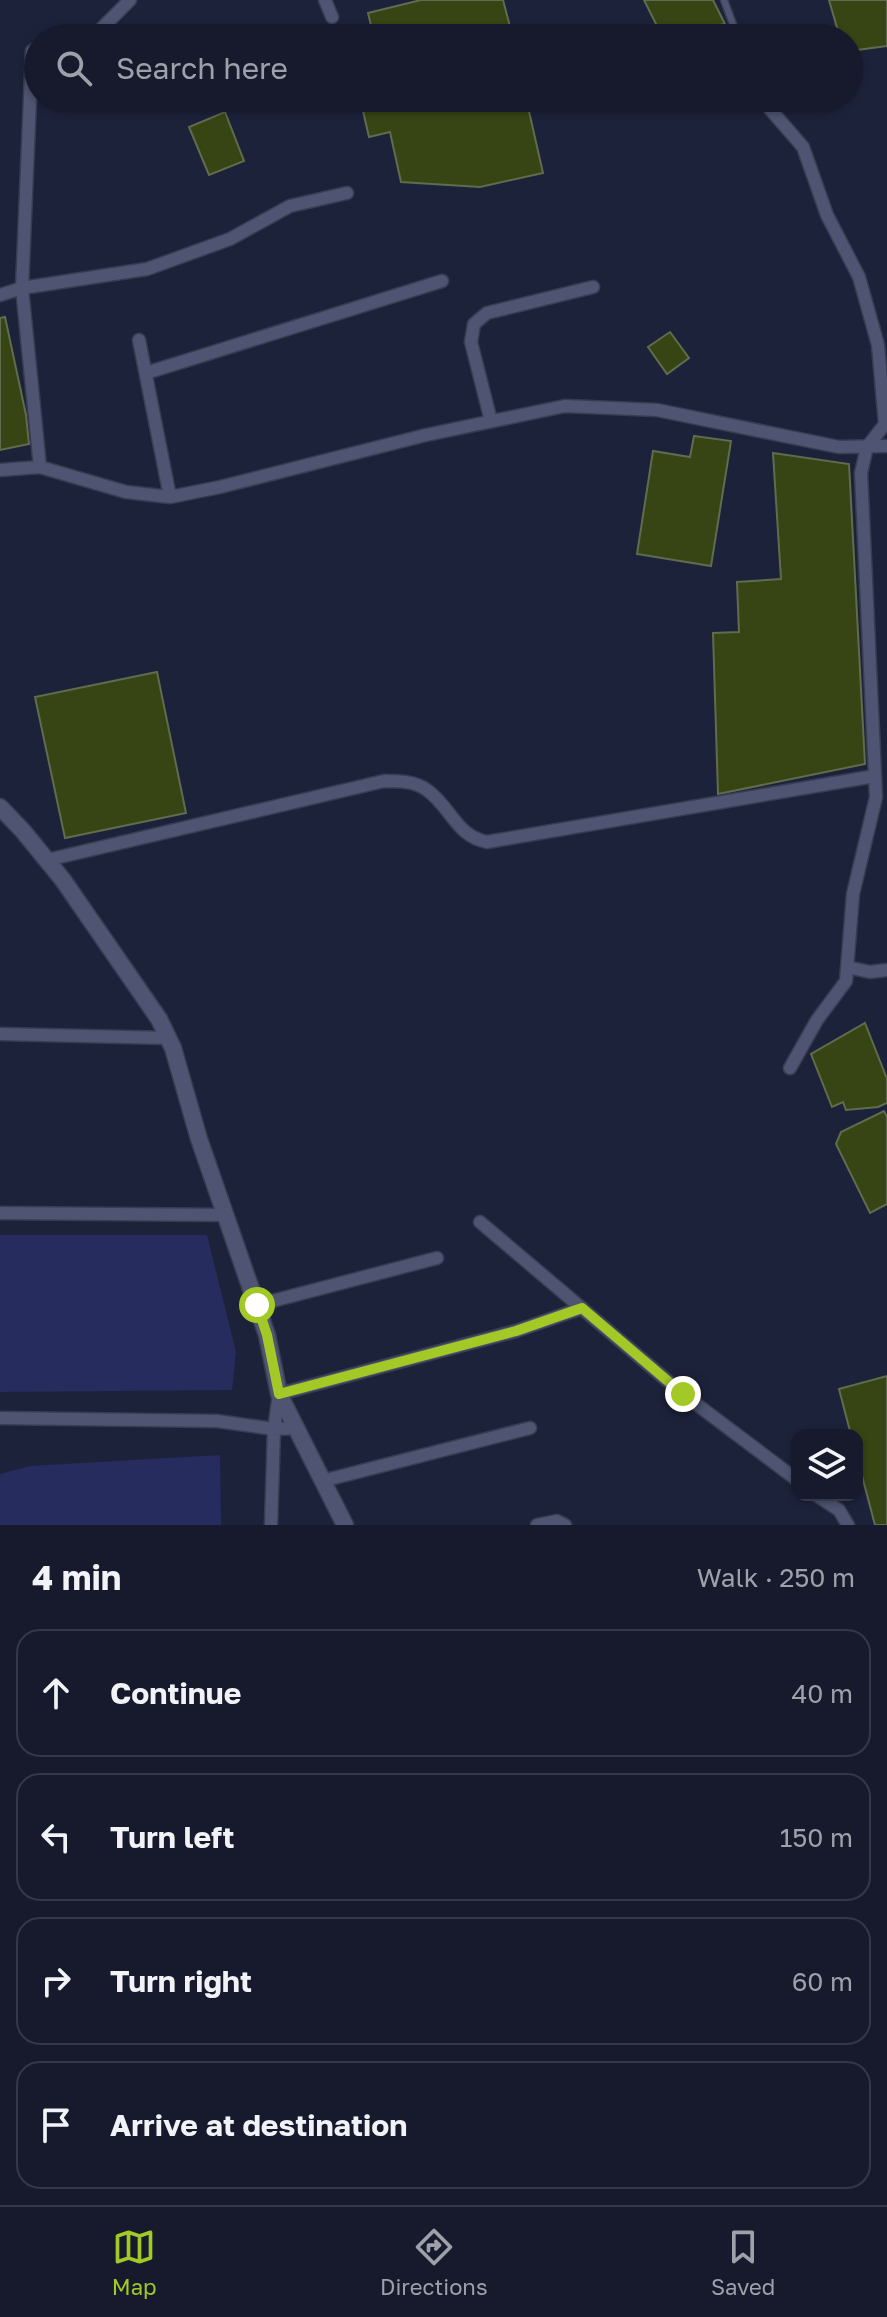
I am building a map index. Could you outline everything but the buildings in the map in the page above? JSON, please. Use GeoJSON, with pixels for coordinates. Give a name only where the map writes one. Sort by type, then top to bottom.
{"type":"FeatureCollection","features":[{"type":"Feature","properties":{"kind":"street"},"geometry":{"type":"LineString","coordinates":[[106,24],[130,0]]}},
{"type":"Feature","properties":{"kind":"street"},"geometry":{"type":"LineString","coordinates":[[325,0],[332,17]]}},
{"type":"Feature","properties":{"kind":"street"},"geometry":{"type":"LineString","coordinates":[[29,112],[22,288],[40,467]]}},
{"type":"Feature","properties":{"kind":"street"},"geometry":{"type":"LineString","coordinates":[[773,112],[803,147],[827,215],[859,277],[878,345],[885,424],[867,447],[861,473],[876,797],[853,894],[846,981],[817,1020],[790,1068]]}},
{"type":"Feature","properties":{"kind":"street"},"geometry":{"type":"LineString","coordinates":[[0,295],[22,288],[147,269],[230,239],[290,206],[347,193]]}},
{"type":"Feature","properties":{"kind":"street"},"geometry":{"type":"LineString","coordinates":[[146,373],[442,281]]}},
{"type":"Feature","properties":{"kind":"street"},"geometry":{"type":"LineString","coordinates":[[491,421],[471,342],[474,324],[487,313],[593,287]]}},
{"type":"Feature","properties":{"kind":"street"},"geometry":{"type":"LineString","coordinates":[[139,340],[170,497]]}},
{"type":"Feature","properties":{"kind":"street"},"geometry":{"type":"LineString","coordinates":[[0,470],[40,467],[126,492],[170,497],[426,435],[565,406],[657,410],[839,447],[887,446]]}},
{"type":"Feature","properties":{"kind":"street"},"geometry":{"type":"LineString","coordinates":[[47,860],[384,781],[413,783],[427,790],[465,833],[475,840],[487,842],[875,776]]}},
{"type":"Feature","properties":{"kind":"street"},"geometry":{"type":"LineString","coordinates":[[0,807],[47,860],[159,1019],[267,1335],[279,1394],[345,1525]]}},
{"type":"Feature","properties":{"kind":"street"},"geometry":{"type":"LineString","coordinates":[[847,967],[870,972],[887,970]]}},
{"type":"Feature","properties":{"kind":"street"},"geometry":{"type":"LineString","coordinates":[[0,1034],[168,1038]]}},
{"type":"Feature","properties":{"kind":"street"},"geometry":{"type":"LineString","coordinates":[[0,1213],[225,1215]]}},
{"type":"Feature","properties":{"kind":"street"},"geometry":{"type":"LineString","coordinates":[[480,1222],[683,1394],[791,1475]]}},
{"type":"Feature","properties":{"kind":"street"},"geometry":{"type":"LineString","coordinates":[[257,1305],[437,1258]]}},
{"type":"Feature","properties":{"kind":"street"},"geometry":{"type":"LineString","coordinates":[[279,1394],[516,1331],[582,1308]]}},
{"type":"Feature","properties":{"kind":"street"},"geometry":{"type":"LineString","coordinates":[[271,1525],[274,1429],[279,1394]]}},
{"type":"Feature","properties":{"kind":"street"},"geometry":{"type":"LineString","coordinates":[[0,1418],[217,1421],[274,1429],[297,1428]]}},
{"type":"Feature","properties":{"kind":"street"},"geometry":{"type":"LineString","coordinates":[[322,1481],[530,1428]]}},
{"type":"Feature","properties":{"kind":"street"},"geometry":{"type":"LineString","coordinates":[[825,1501],[839,1510],[848,1525]]}},
{"type":"Feature","properties":{"kind":"street"},"geometry":{"type":"LineString","coordinates":[[537,1525],[557,1521],[565,1525]]}},
{"type":"Feature","properties":{"kind":"lane"},"geometry":{"type":"LineString","coordinates":[[724,0],[733,24]]}},
{"type":"Feature","properties":{"kind":"shaded area"},"geometry":{"type":"Polygon","coordinates":[[[0,1235],[207,1235],[236,1352],[232,1390],[0,1392],[0,1235]]]}},
{"type":"Feature","properties":{"kind":"shaded area"},"geometry":{"type":"Polygon","coordinates":[[[220,1455],[221,1525],[0,1525],[0,1474],[30,1466],[220,1455]]]}},
{"type":"Feature","properties":{"kind":"route"},"geometry":{"type":"LineString","coordinates":[[257,1305],[267,1335],[279,1394],[516,1331],[582,1308],[683,1394]]}}]}
